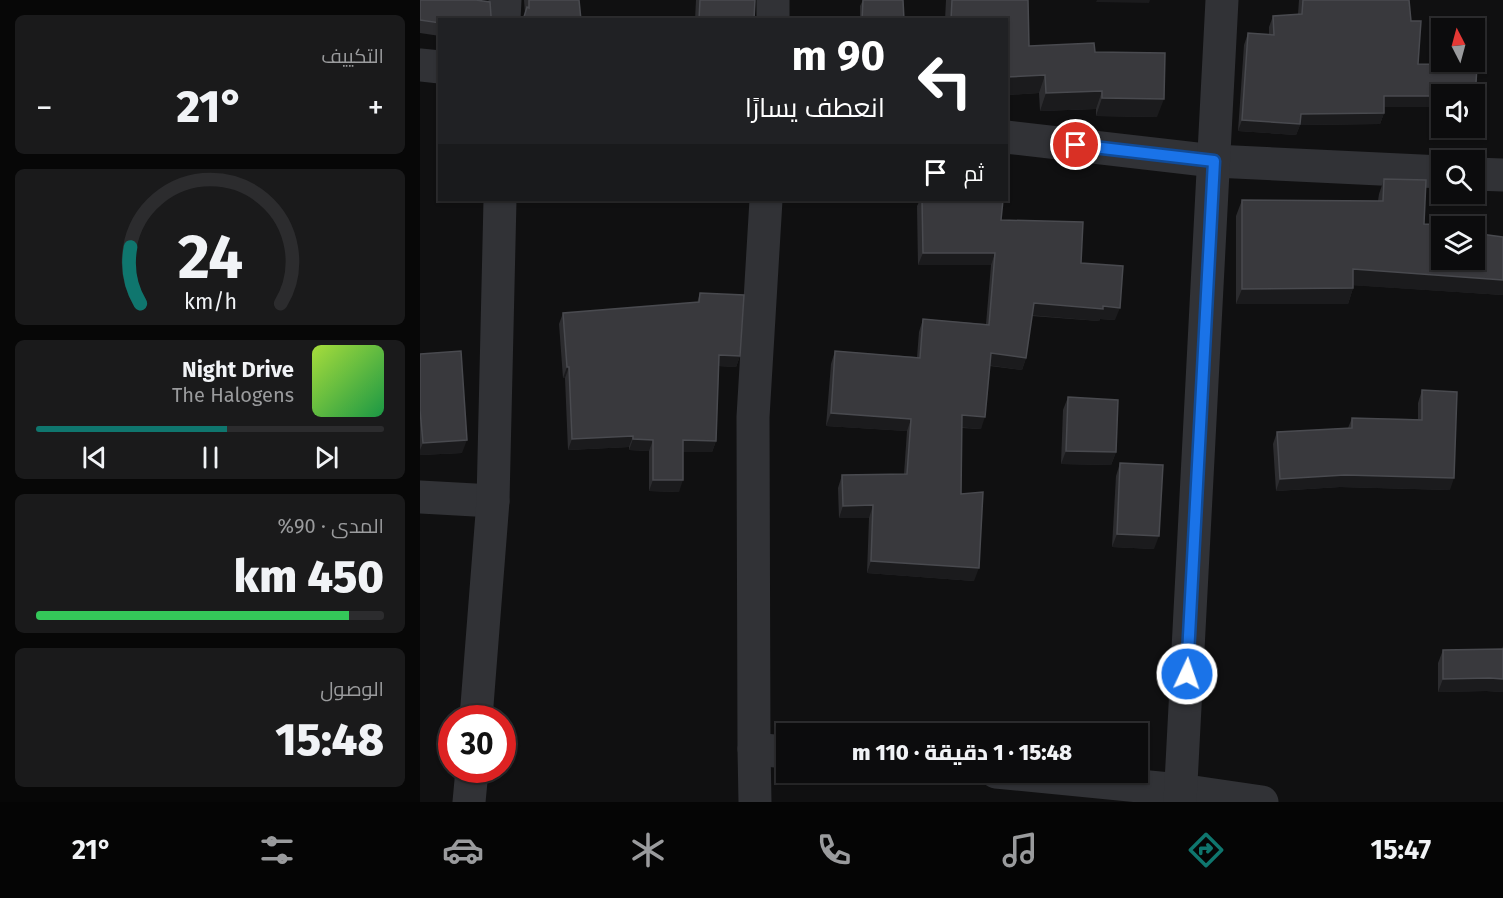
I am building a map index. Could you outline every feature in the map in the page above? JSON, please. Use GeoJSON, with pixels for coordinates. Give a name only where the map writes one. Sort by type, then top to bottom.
{"type":"FeatureCollection","features":[{"type":"Feature","properties":{"kind":"street"},"geometry":{"type":"LineString","coordinates":[[504,18],[505,0]]}},
{"type":"Feature","properties":{"kind":"street"},"geometry":{"type":"LineString","coordinates":[[772,18],[773,0]]}},
{"type":"Feature","properties":{"kind":"street"},"geometry":{"type":"LineString","coordinates":[[1180,796],[1222,0]]}},
{"type":"Feature","properties":{"kind":"street"},"geometry":{"type":"LineString","coordinates":[[420,65],[438,67]]}},
{"type":"Feature","properties":{"kind":"street"},"geometry":{"type":"LineString","coordinates":[[1008,137],[1214,161],[1431,171]]}},
{"type":"Feature","properties":{"kind":"street"},"geometry":{"type":"LineString","coordinates":[[1485,174],[1503,175]]}},
{"type":"Feature","properties":{"kind":"street"},"geometry":{"type":"LineString","coordinates":[[477,705],[493,501],[500,201]]}},
{"type":"Feature","properties":{"kind":"street"},"geometry":{"type":"LineString","coordinates":[[755,802],[753,417],[766,201]]}},
{"type":"Feature","properties":{"kind":"street"},"geometry":{"type":"LineString","coordinates":[[420,497],[493,501]]}},
{"type":"Feature","properties":{"kind":"street"},"geometry":{"type":"LineString","coordinates":[[754,749],[776,751]]}},
{"type":"Feature","properties":{"kind":"street"},"geometry":{"type":"LineString","coordinates":[[469,802],[471,783]]}},
{"type":"Feature","properties":{"kind":"street"},"geometry":{"type":"LineString","coordinates":[[1080,783],[1180,796],[1262,802]]}},
{"type":"Feature","properties":{"kind":"building"},"geometry":{"type":"Polygon","coordinates":[[[420,0],[490,2],[493,18],[438,18],[438,23],[420,20],[420,0]]]}},
{"type":"Feature","properties":{"kind":"building"},"geometry":{"type":"Polygon","coordinates":[[[529,0],[579,0],[581,18],[524,18],[527,7],[529,8],[529,0]]]}},
{"type":"Feature","properties":{"kind":"building"},"geometry":{"type":"Polygon","coordinates":[[[700,0],[755,0],[754,18],[699,18],[700,0]]]}},
{"type":"Feature","properties":{"kind":"building"},"geometry":{"type":"Polygon","coordinates":[[[863,0],[903,0],[904,18],[862,18],[863,0]]]}},
{"type":"Feature","properties":{"kind":"building"},"geometry":{"type":"Polygon","coordinates":[[[952,0],[1028,0],[1029,46],[1094,43],[1095,52],[1165,53],[1164,99],[1102,98],[1102,91],[1046,93],[1045,75],[1008,77],[1008,18],[951,18],[952,0]]]}},
{"type":"Feature","properties":{"kind":"building"},"geometry":{"type":"Polygon","coordinates":[[[1303,0],[1409,0],[1411,21],[1421,21],[1418,64],[1431,64],[1431,72],[1477,72],[1476,84],[1431,84],[1431,96],[1384,96],[1384,113],[1301,114],[1300,124],[1242,120],[1248,33],[1274,35],[1273,16],[1302,14],[1303,0]]]}},
{"type":"Feature","properties":{"kind":"building"},"geometry":{"type":"Polygon","coordinates":[[[1384,179],[1426,180],[1424,224],[1431,224],[1431,270],[1485,270],[1485,235],[1503,237],[1503,280],[1353,269],[1353,288],[1242,289],[1242,200],[1383,201],[1384,179]]]}},
{"type":"Feature","properties":{"kind":"building"},"geometry":{"type":"Polygon","coordinates":[[[922,201],[1003,201],[1001,220],[1083,222],[1081,263],[1123,266],[1120,308],[1103,306],[1103,309],[1034,303],[1026,358],[991,353],[985,417],[962,415],[961,494],[983,492],[979,568],[871,561],[873,505],[843,506],[842,475],[907,474],[911,419],[831,413],[835,351],[920,358],[923,319],[989,325],[995,253],[923,253],[922,201]]]}},
{"type":"Feature","properties":{"kind":"building"},"geometry":{"type":"Polygon","coordinates":[[[700,293],[744,295],[740,356],[719,355],[716,441],[683,440],[683,480],[653,480],[653,440],[633,439],[633,436],[572,439],[569,367],[567,367],[563,313],[699,302],[700,293]]]}},
{"type":"Feature","properties":{"kind":"building"},"geometry":{"type":"Polygon","coordinates":[[[461,351],[467,440],[423,443],[420,410],[420,354],[461,351]]]}},
{"type":"Feature","properties":{"kind":"building"},"geometry":{"type":"Polygon","coordinates":[[[1422,390],[1457,392],[1454,478],[1345,475],[1280,479],[1277,432],[1352,428],[1352,418],[1422,420],[1422,390]]]}},
{"type":"Feature","properties":{"kind":"building"},"geometry":{"type":"Polygon","coordinates":[[[1068,397],[1118,400],[1116,452],[1066,451],[1068,397]]]}},
{"type":"Feature","properties":{"kind":"building"},"geometry":{"type":"Polygon","coordinates":[[[1120,463],[1163,465],[1159,536],[1117,534],[1120,463]]]}},
{"type":"Feature","properties":{"kind":"building"},"geometry":{"type":"Polygon","coordinates":[[[1503,649],[1503,679],[1443,679],[1443,650],[1503,649]]]}},
{"type":"Feature","properties":{"kind":"route"},"geometry":{"type":"LineString","coordinates":[[1076,145],[1214,161],[1187,674]]}}]}
